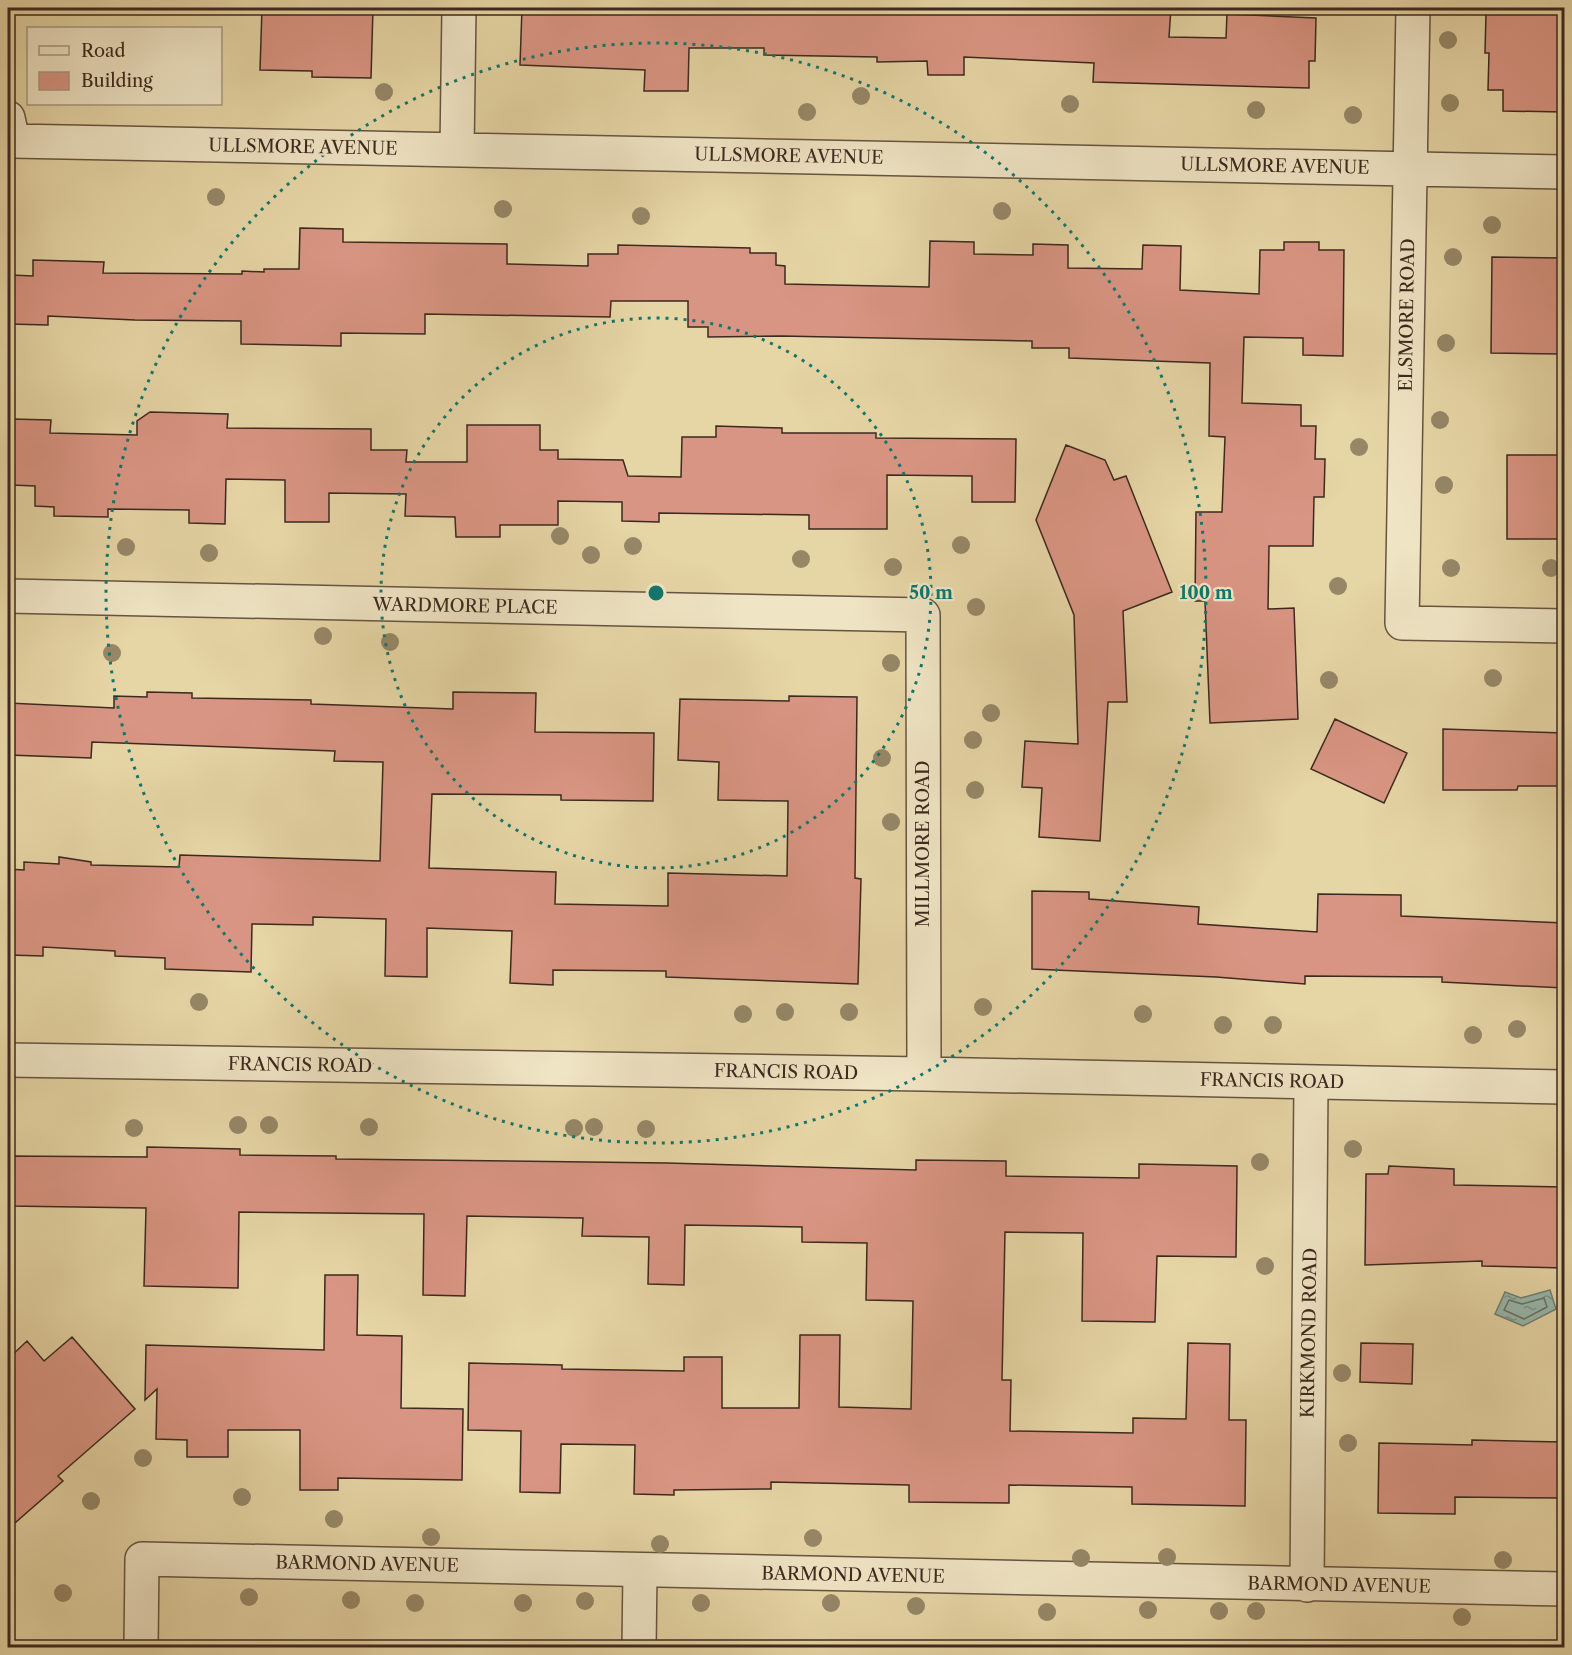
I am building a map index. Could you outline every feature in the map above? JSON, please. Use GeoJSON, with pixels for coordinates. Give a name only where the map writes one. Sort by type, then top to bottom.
{"type":"FeatureCollection","features":[{"type":"Feature","properties":{"kind":"street"},"geometry":{"type":"LineString","coordinates":[[457,150],[459,8]]}},
{"type":"Feature","properties":{"kind":"street","name":"ELSMORE ROAD"},"geometry":{"type":"LineString","coordinates":[[1413,8],[1402,623],[1564,626]]}},
{"type":"Feature","properties":{"kind":"street","name":"ULLSMORE AVENUE"},"geometry":{"type":"LineString","coordinates":[[10,129],[457,150],[1564,171]]}},
{"type":"Feature","properties":{"kind":"street","name":"WARDMORE PLACE"},"geometry":{"type":"LineString","coordinates":[[8,596],[922,615]]}},
{"type":"Feature","properties":{"kind":"street","name":"MILLMORE ROAD"},"geometry":{"type":"LineString","coordinates":[[922,615],[924,1074]]}},
{"type":"Feature","properties":{"kind":"street","name":"FRANCIS ROAD"},"geometry":{"type":"LineString","coordinates":[[8,1060],[924,1074],[1564,1087]]}},
{"type":"Feature","properties":{"kind":"street","name":"KIRKMOND ROAD"},"geometry":{"type":"LineString","coordinates":[[1307,1585],[1311,1082]]}},
{"type":"Feature","properties":{"kind":"street","name":"BARMOND AVENUE"},"geometry":{"type":"LineString","coordinates":[[141,1647],[142,1559],[1564,1589]]}},
{"type":"Feature","properties":{"kind":"street"},"geometry":{"type":"LineString","coordinates":[[639,1647],[640,1570]]}},
{"type":"Feature","properties":{"kind":"water"},"geometry":{"type":"Polygon","coordinates":[[[1550,1290],[1556,1309],[1523,1326],[1495,1314],[1505,1292],[1521,1298],[1550,1290]]]}},
{"type":"Feature","properties":{"kind":"building"},"geometry":{"type":"Polygon","coordinates":[[[262,8],[373,8],[371,78],[312,77],[312,71],[260,70],[262,8]]]}},
{"type":"Feature","properties":{"kind":"building"},"geometry":{"type":"Polygon","coordinates":[[[522,8],[645,13],[645,8],[992,8],[1121,13],[1121,8],[1171,8],[1169,37],[1226,38],[1227,14],[1316,18],[1315,61],[1309,61],[1309,88],[1093,82],[1094,63],[964,57],[964,75],[928,75],[927,61],[877,62],[877,57],[764,55],[764,48],[689,48],[688,91],[644,91],[645,70],[520,65],[522,8]]]}},
{"type":"Feature","properties":{"kind":"building"},"geometry":{"type":"Polygon","coordinates":[[[1486,13],[1564,14],[1564,112],[1503,111],[1503,90],[1488,90],[1489,53],[1485,53],[1486,13]]]}},
{"type":"Feature","properties":{"kind":"building"},"geometry":{"type":"Polygon","coordinates":[[[300,228],[343,229],[343,242],[507,244],[507,264],[588,266],[588,254],[618,254],[618,245],[750,248],[750,253],[776,253],[776,265],[785,266],[785,284],[929,287],[930,241],[974,242],[974,254],[1033,255],[1033,244],[1068,245],[1068,268],[1142,269],[1143,245],[1181,246],[1180,290],[1259,294],[1260,250],[1284,250],[1284,242],[1319,242],[1319,250],[1344,250],[1343,356],[1303,355],[1303,338],[1244,337],[1242,403],[1301,405],[1301,426],[1316,426],[1315,459],[1325,459],[1324,497],[1314,497],[1313,546],[1269,546],[1268,609],[1294,608],[1298,719],[1210,723],[1205,601],[1195,601],[1196,512],[1222,512],[1225,437],[1209,436],[1210,363],[1069,358],[1069,348],[1032,348],[1032,341],[781,336],[708,337],[708,327],[688,327],[688,301],[611,301],[610,317],[425,314],[425,334],[341,333],[341,346],[241,344],[241,321],[48,316],[48,325],[9,324],[11,275],[33,276],[33,260],[104,262],[103,273],[242,274],[242,271],[264,272],[264,269],[299,269],[300,228]]]}},
{"type":"Feature","properties":{"kind":"building"},"geometry":{"type":"Polygon","coordinates":[[[1492,257],[1564,258],[1560,354],[1491,353],[1492,257]]]}},
{"type":"Feature","properties":{"kind":"building"},"geometry":{"type":"Polygon","coordinates":[[[150,412],[228,414],[227,428],[371,429],[371,450],[407,450],[406,462],[467,462],[467,425],[540,425],[540,450],[558,450],[558,459],[623,460],[628,476],[681,477],[682,437],[716,437],[716,426],[782,428],[782,433],[876,433],[876,438],[1016,439],[1015,502],[972,502],[972,476],[887,475],[887,529],[809,529],[809,515],[659,513],[659,522],[622,521],[622,502],[558,501],[558,525],[500,525],[500,537],[456,537],[455,517],[405,516],[406,494],[329,493],[329,522],[285,522],[285,480],[226,479],[225,524],[189,523],[189,510],[108,509],[108,517],[54,516],[54,507],[35,506],[35,486],[11,485],[11,419],[51,420],[50,433],[137,435],[137,421],[150,412]]]}},
{"type":"Feature","properties":{"kind":"building"},"geometry":{"type":"Polygon","coordinates":[[[1066,445],[1105,460],[1114,480],[1126,476],[1172,592],[1123,611],[1127,702],[1108,702],[1100,841],[1039,837],[1042,788],[1022,787],[1025,741],[1078,744],[1074,615],[1036,520],[1066,445]]]}},
{"type":"Feature","properties":{"kind":"building"},"geometry":{"type":"Polygon","coordinates":[[[1507,455],[1564,455],[1564,539],[1507,539],[1507,455]]]}},
{"type":"Feature","properties":{"kind":"building"},"geometry":{"type":"Polygon","coordinates":[[[147,692],[192,693],[192,698],[311,700],[311,704],[453,709],[453,692],[536,693],[535,732],[654,733],[653,801],[561,800],[561,795],[432,794],[429,868],[556,872],[555,904],[668,906],[668,873],[787,876],[788,801],[718,800],[719,762],[678,760],[680,699],[789,701],[789,696],[857,697],[855,878],[861,879],[858,984],[666,977],[666,971],[553,970],[553,985],[510,983],[512,931],[427,928],[427,977],[385,976],[386,919],[313,917],[313,925],[252,924],[251,972],[165,969],[165,958],[115,956],[115,951],[43,947],[43,956],[8,955],[8,869],[24,870],[24,862],[59,864],[59,857],[91,862],[91,865],[179,867],[180,855],[380,861],[383,762],[334,761],[335,751],[92,742],[91,758],[8,755],[8,703],[114,708],[114,696],[147,697],[147,692]]]}},
{"type":"Feature","properties":{"kind":"building"},"geometry":{"type":"Polygon","coordinates":[[[1335,719],[1407,753],[1384,803],[1311,769],[1335,719]]]}},
{"type":"Feature","properties":{"kind":"building"},"geometry":{"type":"Polygon","coordinates":[[[1443,729],[1564,733],[1564,786],[1518,786],[1517,790],[1443,790],[1443,729]]]}},
{"type":"Feature","properties":{"kind":"building"},"geometry":{"type":"Polygon","coordinates":[[[1032,891],[1089,892],[1089,899],[1199,907],[1198,924],[1317,932],[1318,894],[1401,895],[1401,916],[1564,923],[1564,988],[1442,982],[1442,977],[1305,976],[1305,984],[1216,977],[1032,969],[1032,891]]]}},
{"type":"Feature","properties":{"kind":"building"},"geometry":{"type":"Polygon","coordinates":[[[147,1147],[240,1149],[240,1155],[336,1156],[336,1159],[667,1163],[916,1170],[916,1160],[1006,1161],[1006,1176],[1139,1178],[1139,1164],[1237,1166],[1236,1257],[1157,1256],[1155,1322],[1082,1321],[1083,1233],[1005,1232],[1002,1380],[1011,1380],[1010,1431],[1133,1433],[1133,1418],[1186,1419],[1188,1343],[1230,1344],[1229,1420],[1246,1420],[1245,1506],[1132,1504],[1132,1487],[1009,1485],[1009,1503],[909,1502],[909,1485],[771,1482],[771,1489],[674,1490],[674,1495],[634,1494],[635,1445],[561,1444],[560,1493],[520,1492],[521,1431],[468,1430],[469,1363],[562,1365],[562,1369],[684,1371],[684,1357],[722,1357],[722,1408],[799,1408],[800,1335],[840,1335],[839,1407],[911,1409],[913,1301],[866,1300],[867,1243],[802,1242],[802,1227],[685,1225],[684,1285],[648,1284],[649,1237],[582,1236],[583,1218],[467,1216],[465,1296],[423,1295],[424,1214],[239,1212],[238,1288],[144,1286],[146,1208],[8,1206],[8,1156],[147,1157],[147,1147]]]}},
{"type":"Feature","properties":{"kind":"building"},"geometry":{"type":"Polygon","coordinates":[[[1389,1166],[1454,1169],[1454,1185],[1564,1187],[1564,1268],[1482,1266],[1482,1261],[1365,1265],[1366,1174],[1388,1174],[1389,1166]]]}},
{"type":"Feature","properties":{"kind":"building"},"geometry":{"type":"Polygon","coordinates":[[[325,1275],[358,1275],[357,1335],[402,1336],[401,1408],[463,1409],[462,1480],[338,1478],[338,1490],[300,1490],[300,1430],[228,1430],[228,1457],[187,1457],[187,1440],[156,1439],[157,1389],[145,1400],[146,1345],[324,1350],[325,1275]]]}},
{"type":"Feature","properties":{"kind":"building"},"geometry":{"type":"Polygon","coordinates":[[[72,1337],[135,1409],[58,1476],[63,1481],[8,1529],[8,1359],[27,1341],[44,1361],[72,1337]]]}},
{"type":"Feature","properties":{"kind":"building"},"geometry":{"type":"Polygon","coordinates":[[[1361,1343],[1413,1344],[1412,1384],[1360,1382],[1361,1343]]]}},
{"type":"Feature","properties":{"kind":"building"},"geometry":{"type":"Polygon","coordinates":[[[1472,1440],[1563,1442],[1562,1498],[1455,1497],[1455,1514],[1378,1513],[1379,1443],[1472,1445],[1472,1440]]]}}]}
